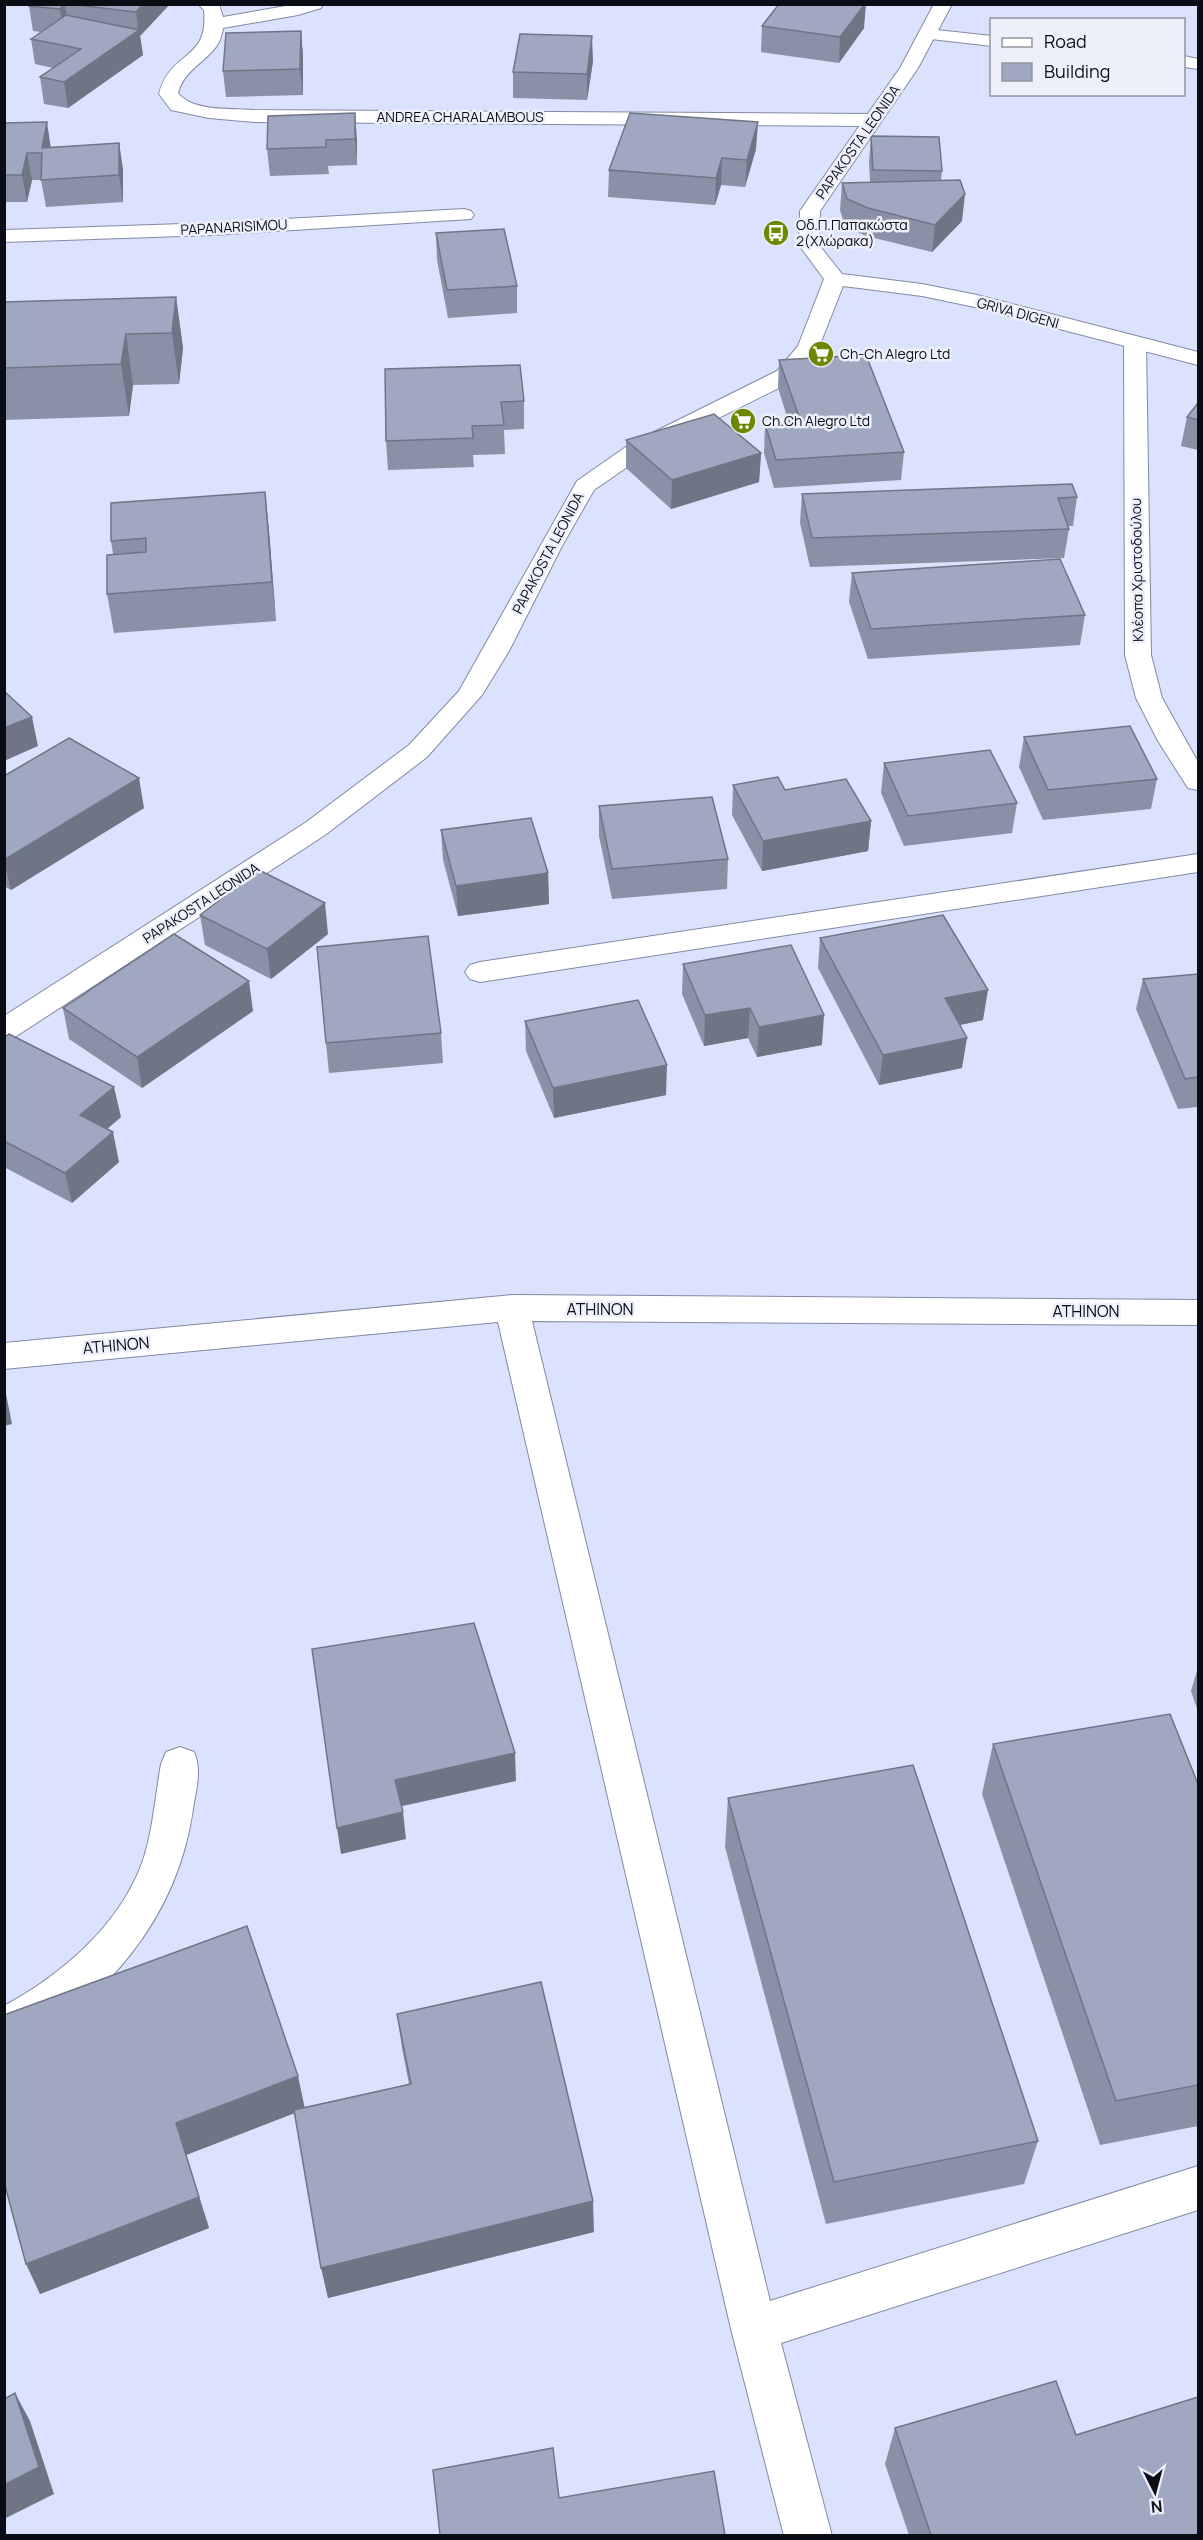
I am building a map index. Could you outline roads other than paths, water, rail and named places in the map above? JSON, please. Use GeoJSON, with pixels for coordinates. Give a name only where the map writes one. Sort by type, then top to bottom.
{"type":"FeatureCollection","features":[{"type":"Feature","properties":{"kind":"street"},"geometry":{"type":"LineString","coordinates":[[206,4],[213,8],[214,24],[298,10],[315,4]]}},
{"type":"Feature","properties":{"kind":"street","name":"PAPAKOSTA LEONIDA"},"geometry":{"type":"LineString","coordinates":[[4,1030],[315,829],[418,752],[470,695],[496,651],[549,546],[585,486],[638,449],[785,376],[808,347],[835,279],[809,245],[810,211],[909,68],[943,4]]}},
{"type":"Feature","properties":{"kind":"street","name":"ANDREA CHARALAMBOUS"},"geometry":{"type":"LineString","coordinates":[[214,24],[211,41],[171,78],[168,94],[178,106],[209,112],[254,116],[871,120]]}},
{"type":"Feature","properties":{"kind":"street"},"geometry":{"type":"LineString","coordinates":[[928,34],[990,41]]}},
{"type":"Feature","properties":{"kind":"street","name":"PAPANARISIMOU"},"geometry":{"type":"LineString","coordinates":[[4,236],[213,229],[464,215]]}},
{"type":"Feature","properties":{"kind":"street","name":"GRIVA DIGENI"},"geometry":{"type":"LineString","coordinates":[[835,279],[922,290],[966,299],[1198,359]]}},
{"type":"Feature","properties":{"kind":"street","name":"Κλέοπα Χριστοδούλου"},"geometry":{"type":"LineString","coordinates":[[1135,344],[1138,655],[1149,698],[1170,741],[1198,782]]}},
{"type":"Feature","properties":{"kind":"street"},"geometry":{"type":"LineString","coordinates":[[480,972],[1198,863]]}},
{"type":"Feature","properties":{"kind":"street"},"geometry":{"type":"LineString","coordinates":[[512,1308],[754,2330],[808,2535]]}},
{"type":"Feature","properties":{"kind":"street","name":"ATHINON"},"geometry":{"type":"LineString","coordinates":[[4,1356],[512,1308],[1198,1312]]}},
{"type":"Feature","properties":{"kind":"street"},"geometry":{"type":"LineString","coordinates":[[4,2030],[40,2010],[96,1967],[137,1914],[162,1863],[180,1764]]}},
{"type":"Feature","properties":{"kind":"street"},"geometry":{"type":"LineString","coordinates":[[754,2330],[1198,2188]]}},
{"type":"Feature","properties":{"kind":"place","name":"Οδ.Π.Παπακώστα 2(Χλώρακα)"},"geometry":{"type":"Point","coordinates":[776,233]}},
{"type":"Feature","properties":{"kind":"place","name":"Ch-Ch Alegro Ltd"},"geometry":{"type":"Point","coordinates":[821,354]}},
{"type":"Feature","properties":{"kind":"place","name":"Ch.Ch Alegro Ltd"},"geometry":{"type":"Point","coordinates":[743,421]}}]}
